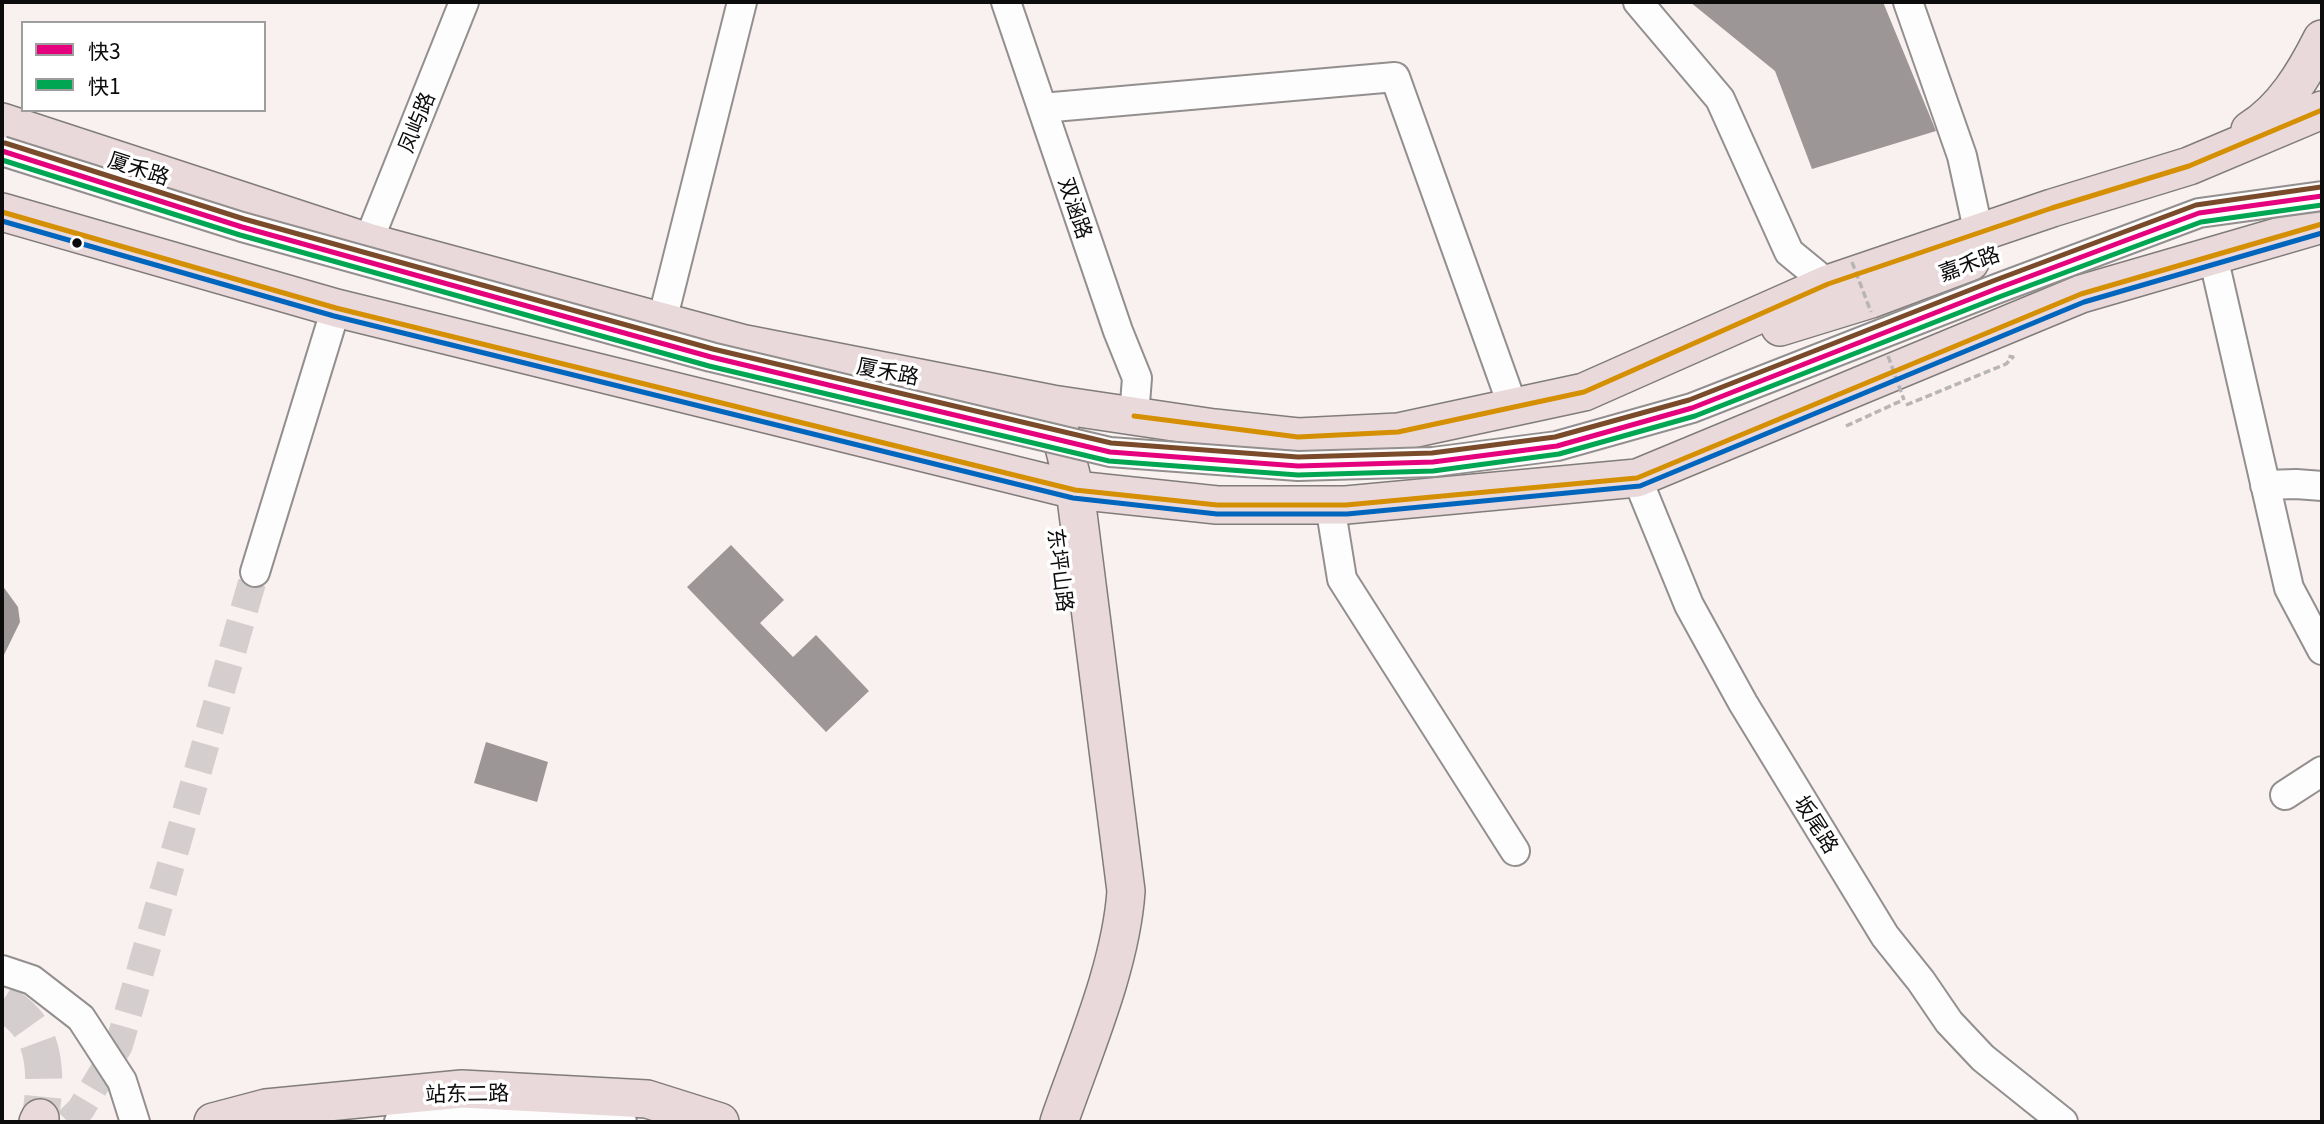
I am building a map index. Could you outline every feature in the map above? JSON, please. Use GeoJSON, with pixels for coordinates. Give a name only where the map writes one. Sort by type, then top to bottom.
{"type":"FeatureCollection","features":[{"type":"Feature","properties":{"kind":"main road"},"geometry":{"type":"LineString","coordinates":[[2200,170],[2268,120],[2292,90],[2322,39]]}},
{"type":"Feature","properties":{"kind":"main road"},"geometry":{"type":"LineString","coordinates":[[1612,379],[1828,284],[2052,208],[2200,170],[2322,110]]}},
{"type":"Feature","properties":{"kind":"main road","name":"厦禾路"},"geometry":{"type":"LineString","coordinates":[[2,122],[368,242],[745,344],[1052,404],[1298,437],[1398,432],[1584,392],[1612,379]]}},
{"type":"Feature","properties":{"kind":"main road","name":"嘉禾路"},"geometry":{"type":"LineString","coordinates":[[1612,379],[1871,299],[2200,170],[2322,134]]}},
{"type":"Feature","properties":{"kind":"main road"},"geometry":{"type":"LineString","coordinates":[[2,212],[336,308],[1063,487],[1217,505],[1330,505],[1637,478],[2081,293],[2186,253],[2252,221],[2322,195]]}},
{"type":"Feature","properties":{"kind":"main road"},"geometry":{"type":"LineString","coordinates":[[2081,293],[2322,224]]}},
{"type":"Feature","properties":{"kind":"main road"},"geometry":{"type":"LineString","coordinates":[[2221,254],[2322,236]]}},
{"type":"Feature","properties":{"kind":"main road","name":"东坪山路"},"geometry":{"type":"LineString","coordinates":[[1052,404],[1126,891],[1116,956],[1059,1122]]}},
{"type":"Feature","properties":{"kind":"main road","name":"东坪山路"},"geometry":{"type":"LineString","coordinates":[[1034,1122],[1093,949],[1102,891],[1063,487]]}},
{"type":"Feature","properties":{"kind":"main road","name":"站东二路"},"geometry":{"type":"LineString","coordinates":[[213,1122],[266,1108],[462,1089],[647,1098],[720,1122]]}},
{"type":"Feature","properties":{"kind":"street","name":"凤屿路"},"geometry":{"type":"LineString","coordinates":[[368,242],[464,2]]}},
{"type":"Feature","properties":{"kind":"street"},"geometry":{"type":"LineString","coordinates":[[662,321],[742,2]]}},
{"type":"Feature","properties":{"kind":"street","name":"双涵路"},"geometry":{"type":"LineString","coordinates":[[1006,2],[1118,331],[1137,378],[1134,416]]}},
{"type":"Feature","properties":{"kind":"street"},"geometry":{"type":"LineString","coordinates":[[1638,2],[1720,99],[1789,252],[1828,284]]}},
{"type":"Feature","properties":{"kind":"street"},"geometry":{"type":"LineString","coordinates":[[1908,2],[1962,156],[1979,234]]}},
{"type":"Feature","properties":{"kind":"street"},"geometry":{"type":"LineString","coordinates":[[1042,108],[1395,77],[1513,407]]}},
{"type":"Feature","properties":{"kind":"street"},"geometry":{"type":"LineString","coordinates":[[2,151],[242,227],[711,357],[1110,452],[1298,466],[1433,462],[1557,446],[1692,408],[1983,293],[2199,213],[2322,195]]}},
{"type":"Feature","properties":{"kind":"street"},"geometry":{"type":"LineString","coordinates":[[2221,254],[2265,485],[2288,588],[2322,650]]}},
{"type":"Feature","properties":{"kind":"street"},"geometry":{"type":"LineString","coordinates":[[255,572],[336,308]]}},
{"type":"Feature","properties":{"kind":"street","name":"坂尾路"},"geometry":{"type":"LineString","coordinates":[[1637,478],[1689,605],[1743,703],[1885,936],[1949,1021],[1983,1058],[2063,1122]]}},
{"type":"Feature","properties":{"kind":"street"},"geometry":{"type":"LineString","coordinates":[[2265,485],[2322,486]]}},
{"type":"Feature","properties":{"kind":"street"},"geometry":{"type":"LineString","coordinates":[[1330,505],[1342,579],[1515,851]]}},
{"type":"Feature","properties":{"kind":"street"},"geometry":{"type":"LineString","coordinates":[[2285,795],[2322,771]]}},
{"type":"Feature","properties":{"kind":"street"},"geometry":{"type":"LineString","coordinates":[[2,970],[32,980],[81,1018],[122,1081],[135,1122]]}},
{"type":"Feature","properties":{"kind":"street"},"geometry":{"type":"LineString","coordinates":[[399,1122],[497,1113],[612,1119],[622,1122]]}},
{"type":"Feature","properties":{"kind":"path"},"geometry":{"type":"LineString","coordinates":[[1846,426],[2006,364],[2012,357],[2007,355]]}},
{"type":"Feature","properties":{"kind":"path"},"geometry":{"type":"LineString","coordinates":[[1905,403],[1942,383]]}},
{"type":"Feature","properties":{"kind":"building"},"geometry":{"type":"Polygon","coordinates":[[[1690,2],[1883,2],[1936,131],[1812,169],[1775,71],[1690,2]]]}},
{"type":"Feature","properties":{"kind":"building"},"geometry":{"type":"Polygon","coordinates":[[[731,545],[784,600],[760,623],[793,657],[816,635],[869,691],[826,732],[687,587],[731,545]]]}},
{"type":"Feature","properties":{"kind":"building"},"geometry":{"type":"Polygon","coordinates":[[[2,585],[18,607],[20,622],[2,659],[2,585]]]}},
{"type":"Feature","properties":{"kind":"building"},"geometry":{"type":"Polygon","coordinates":[[[486,742],[548,762],[537,802],[474,783],[486,742]]]}},
{"type":"Feature","properties":{"kind":"tunnel"},"geometry":{"type":"LineString","coordinates":[[68,1122],[81,1109],[119,1045],[255,572]]}},
{"type":"Feature","properties":{"kind":"tunnel"},"geometry":{"type":"LineString","coordinates":[[2,1002],[27,1023],[38,1042],[44,1075],[40,1118]]}},
{"type":"Feature","properties":{"kind":"transit line"},"geometry":{"type":"LineString","coordinates":[[1134,416],[1298,437],[1398,432],[1584,392],[1828,284],[2052,208],[2189,166],[2322,110]]}},
{"type":"Feature","properties":{"kind":"transit line"},"geometry":{"type":"LineString","coordinates":[[5,143],[244,219],[713,349],[1111,443],[1298,457],[1432,453],[1555,437],[1689,400],[2196,205],[2321,187]]}},
{"type":"Feature","properties":{"kind":"transit line","name":"快3"},"geometry":{"type":"LineString","coordinates":[[2,151],[242,227],[711,357],[1110,452],[1298,466],[1433,462],[1557,446],[1692,408],[2199,213],[2322,196]]}},
{"type":"Feature","properties":{"kind":"transit line","name":"快1"},"geometry":{"type":"LineString","coordinates":[[2,160],[240,235],[709,366],[1109,461],[1298,475],[1433,471],[1559,454],[1695,416],[1999,297],[2201,222],[2322,205]]}},
{"type":"Feature","properties":{"kind":"transit line"},"geometry":{"type":"LineString","coordinates":[[2,212],[336,308],[1075,490],[1217,505],[1346,505],[1637,478],[2081,294],[2322,224]]}},
{"type":"Feature","properties":{"kind":"transit line"},"geometry":{"type":"LineString","coordinates":[[2,221],[334,316],[1073,498],[1217,514],[1347,514],[1640,486],[2084,302],[2322,233]]}}]}
